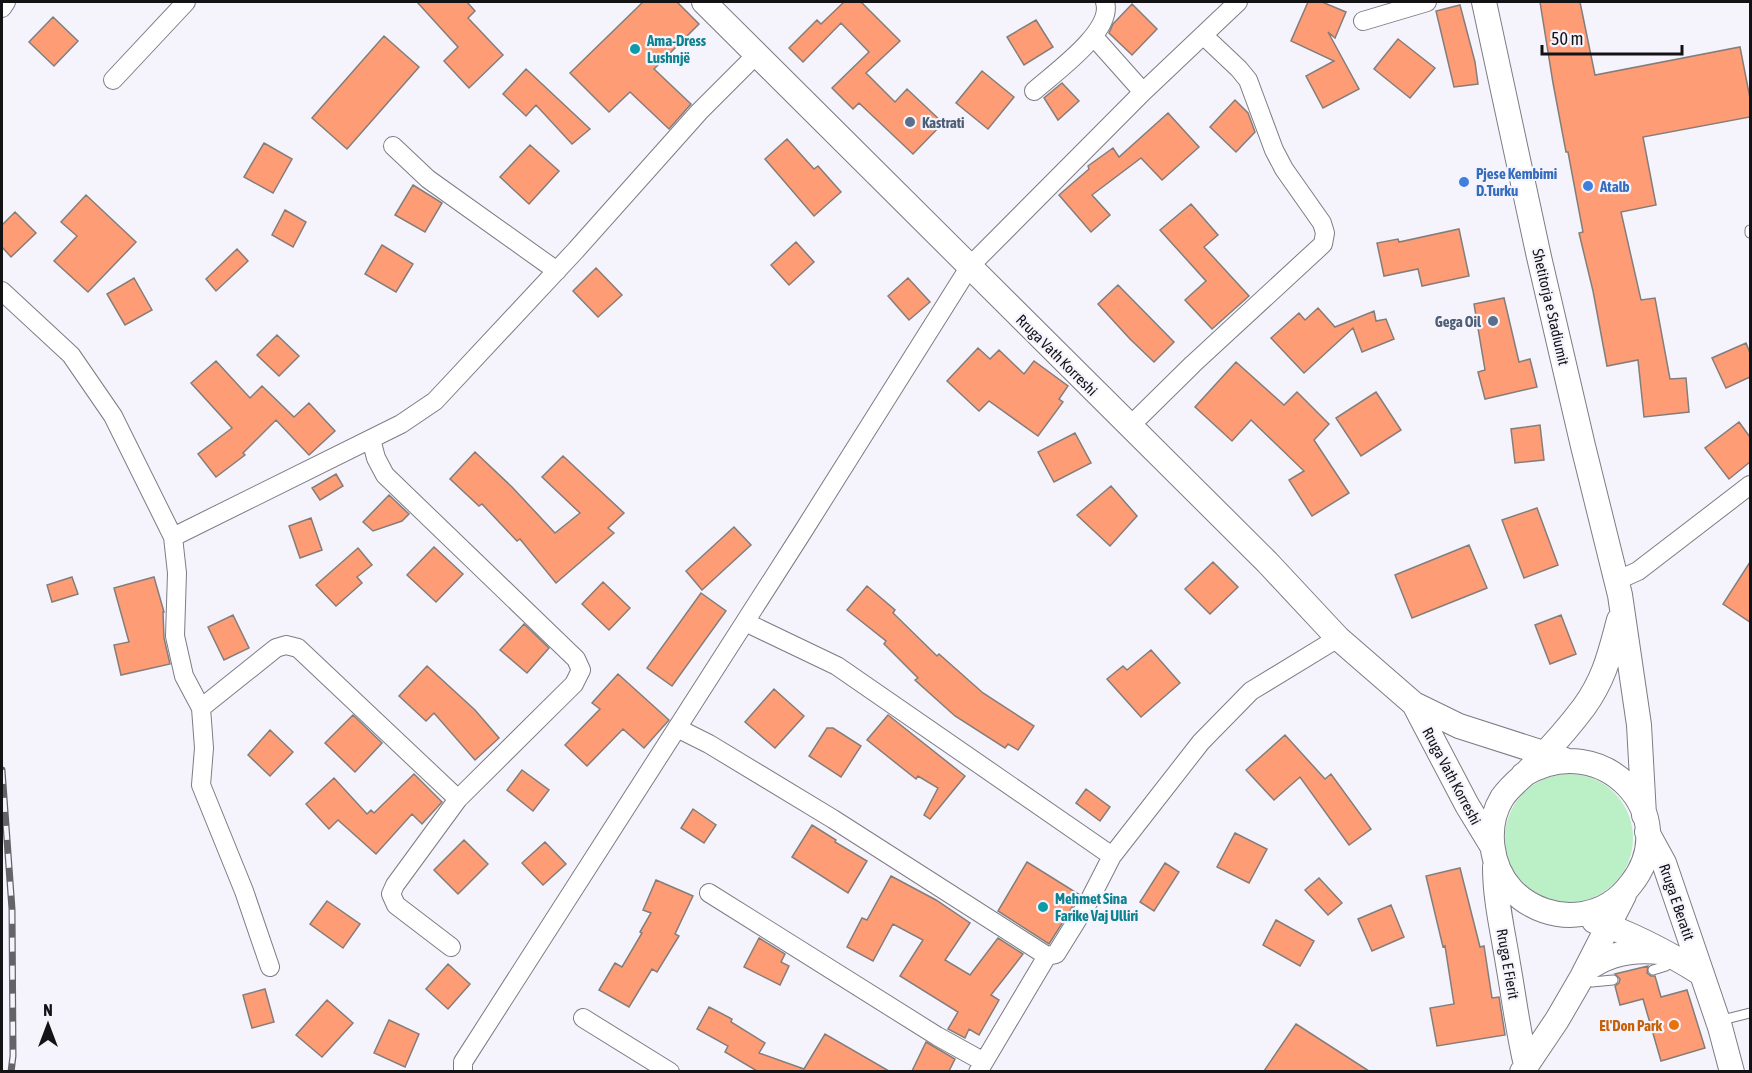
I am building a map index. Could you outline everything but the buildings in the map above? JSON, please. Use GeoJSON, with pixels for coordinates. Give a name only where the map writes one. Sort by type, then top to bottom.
{"type":"FeatureCollection","features":[{"type":"Feature","properties":{"kind":"main road","name":"Rruga Vath Korreshi"},"geometry":{"type":"LineString","coordinates":[[704,2],[1267,562],[1338,638],[1414,705],[1459,726],[1554,757]]}},
{"type":"Feature","properties":{"kind":"main road","name":"Shetitorja e Stadiumit"},"geometry":{"type":"LineString","coordinates":[[1484,2],[1547,291],[1627,635],[1639,725],[1646,824]]}},
{"type":"Feature","properties":{"kind":"main road","name":"Shetitorja e Stadiumit"},"geometry":{"type":"LineString","coordinates":[[1554,757],[1606,671],[1621,612]]}},
{"type":"Feature","properties":{"kind":"main road","name":"Rruga Vath Korreshi"},"geometry":{"type":"LineString","coordinates":[[1414,705],[1493,854]]}},
{"type":"Feature","properties":{"kind":"main road"},"geometry":{"type":"LineString","coordinates":[[1492,737],[1524,737],[1548,732],[1567,722],[1584,706]]}},
{"type":"Feature","properties":{"kind":"main road"},"geometry":{"type":"LineString","coordinates":[[1554,757],[1594,764],[1620,778],[1630,789],[1646,824],[1647,848],[1643,864],[1626,891],[1614,902],[1600,909],[1575,915],[1557,915],[1526,902],[1507,884],[1493,854],[1492,830],[1498,806],[1511,786],[1523,775],[1554,757]]}},
{"type":"Feature","properties":{"kind":"main road","name":"Rruga E Beratit"},"geometry":{"type":"LineString","coordinates":[[1646,824],[1664,863],[1718,1021],[1732,1071]]}},
{"type":"Feature","properties":{"kind":"main road","name":"Rruga E Fierit"},"geometry":{"type":"LineString","coordinates":[[1493,854],[1497,901],[1515,1001],[1524,1068]]}},
{"type":"Feature","properties":{"kind":"main road","name":"Rruga E Fierit"},"geometry":{"type":"LineString","coordinates":[[1524,1068],[1557,1020],[1584,974],[1626,891]]}},
{"type":"Feature","properties":{"kind":"main road","name":"Rruga E Beratit"},"geometry":{"type":"LineString","coordinates":[[1575,915],[1608,926],[1664,959],[1702,974]]}},
{"type":"Feature","properties":{"kind":"main road"},"geometry":{"type":"LineString","coordinates":[[1584,974],[1597,961],[1620,954],[1646,950],[1664,959]]}},
{"type":"Feature","properties":{"kind":"street"},"geometry":{"type":"LineString","coordinates":[[113,80],[186,2]]}},
{"type":"Feature","properties":{"kind":"street"},"geometry":{"type":"LineString","coordinates":[[1034,91],[1094,37],[1106,17],[1105,2]]}},
{"type":"Feature","properties":{"kind":"street"},"geometry":{"type":"LineString","coordinates":[[463,1071],[463,1062],[970,266],[1143,92],[1238,2]]}},
{"type":"Feature","properties":{"kind":"street"},"geometry":{"type":"LineString","coordinates":[[1363,21],[1427,2]]}},
{"type":"Feature","properties":{"kind":"street"},"geometry":{"type":"LineString","coordinates":[[1129,427],[1193,364],[1323,244],[1325,233],[1322,223],[1284,169],[1274,150],[1248,80],[1203,35]]}},
{"type":"Feature","properties":{"kind":"street"},"geometry":{"type":"LineString","coordinates":[[1094,37],[1143,92]]}},
{"type":"Feature","properties":{"kind":"street"},"geometry":{"type":"LineString","coordinates":[[173,537],[401,424],[435,401],[557,271],[699,112],[756,55]]}},
{"type":"Feature","properties":{"kind":"street"},"geometry":{"type":"LineString","coordinates":[[393,146],[428,179],[557,271]]}},
{"type":"Feature","properties":{"kind":"street"},"geometry":{"type":"LineString","coordinates":[[2,291],[71,356],[113,416],[173,537],[177,573],[175,636],[184,676],[201,708],[204,748],[201,785],[244,891],[270,967]]}},
{"type":"Feature","properties":{"kind":"street"},"geometry":{"type":"LineString","coordinates":[[371,439],[376,458],[386,475],[576,659],[581,670],[574,684],[458,799],[395,885],[391,894],[396,905],[451,947]]}},
{"type":"Feature","properties":{"kind":"street"},"geometry":{"type":"LineString","coordinates":[[1616,581],[1638,571],[1750,485]]}},
{"type":"Feature","properties":{"kind":"street"},"geometry":{"type":"LineString","coordinates":[[745,622],[837,666],[1112,856]]}},
{"type":"Feature","properties":{"kind":"street"},"geometry":{"type":"LineString","coordinates":[[677,728],[709,744],[833,819],[1047,956],[1056,954],[1089,901],[1112,856],[1201,742],[1251,692],[1338,638]]}},
{"type":"Feature","properties":{"kind":"street"},"geometry":{"type":"LineString","coordinates":[[201,708],[276,648],[286,645],[298,648],[458,799]]}},
{"type":"Feature","properties":{"kind":"street"},"geometry":{"type":"LineString","coordinates":[[709,893],[937,1036],[981,1067],[1047,956]]}},
{"type":"Feature","properties":{"kind":"street"},"geometry":{"type":"LineString","coordinates":[[583,1018],[670,1071]]}},
{"type":"Feature","properties":{"kind":"lane"},"geometry":{"type":"LineString","coordinates":[[1584,974],[1592,982],[1613,980]]}},
{"type":"Feature","properties":{"kind":"lane"},"geometry":{"type":"LineString","coordinates":[[1718,1021],[1750,1012]]}},
{"type":"Feature","properties":{"kind":"green space"},"geometry":{"type":"Polygon","coordinates":[[[1569,774],[1593,779],[1614,793],[1628,814],[1633,838],[1628,862],[1614,883],[1593,897],[1569,902],[1545,897],[1524,883],[1510,862],[1505,838],[1510,814],[1524,793],[1545,779],[1569,774]]]}},
{"type":"Feature","properties":{"kind":"railway"},"geometry":{"type":"LineString","coordinates":[[2,770],[12,909],[13,1056],[11,1072]]}},
{"type":"Feature","properties":{"kind":"place","name":"Ama-Dress Lushnjë"},"geometry":{"type":"Point","coordinates":[635,49]}},
{"type":"Feature","properties":{"kind":"place","name":"Kastrati"},"geometry":{"type":"Point","coordinates":[910,122]}},
{"type":"Feature","properties":{"kind":"place","name":"Pjese Kembimi D.Turku"},"geometry":{"type":"Point","coordinates":[1464,182]}},
{"type":"Feature","properties":{"kind":"place","name":"Atalb"},"geometry":{"type":"Point","coordinates":[1588,186]}},
{"type":"Feature","properties":{"kind":"place","name":"Gega Oil"},"geometry":{"type":"Point","coordinates":[1493,321]}},
{"type":"Feature","properties":{"kind":"place","name":"Mehmet Sina Farike Vaj Ulliri"},"geometry":{"type":"Point","coordinates":[1043,907]}},
{"type":"Feature","properties":{"kind":"place","name":"El'Don Park"},"geometry":{"type":"Point","coordinates":[1674,1025]}}]}
